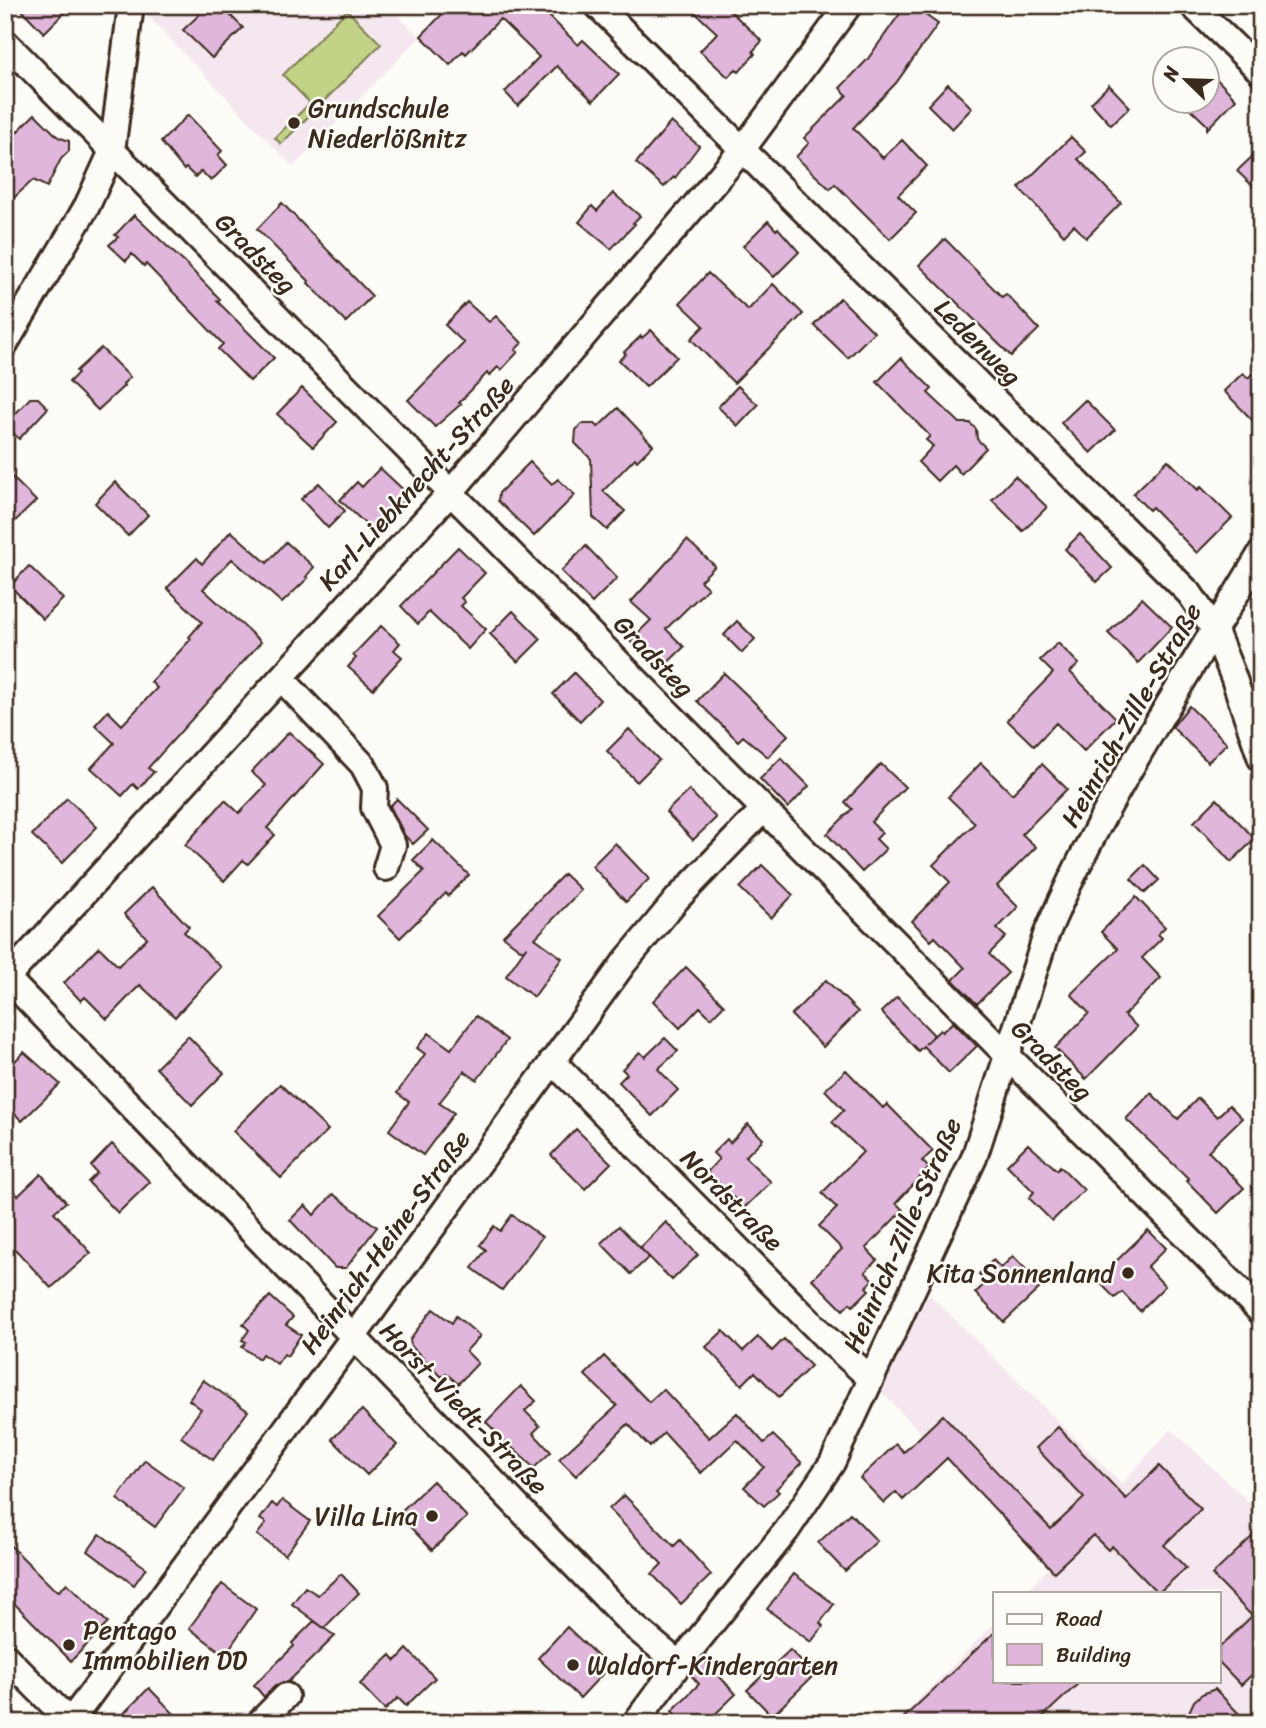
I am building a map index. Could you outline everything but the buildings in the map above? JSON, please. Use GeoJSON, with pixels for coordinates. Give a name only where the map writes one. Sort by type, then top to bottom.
{"type":"FeatureCollection","features":[{"type":"Feature","properties":{"kind":"street"},"geometry":{"type":"LineString","coordinates":[[5,344],[87,206],[112,151],[131,5]]}},
{"type":"Feature","properties":{"kind":"street","name":"Ledenweg"},"geometry":{"type":"LineString","coordinates":[[597,5],[1190,594],[1215,631],[1261,758]]}},
{"type":"Feature","properties":{"kind":"street","name":"Karl-Liebknecht-Straße"},"geometry":{"type":"LineString","coordinates":[[6,978],[451,492],[742,150],[849,5]]}},
{"type":"Feature","properties":{"kind":"street"},"geometry":{"type":"LineString","coordinates":[[1192,5],[1261,72]]}},
{"type":"Feature","properties":{"kind":"street","name":"Gradsteg"},"geometry":{"type":"LineString","coordinates":[[5,42],[1261,1312]]}},
{"type":"Feature","properties":{"kind":"street","name":"Heinrich-Zille-Straße"},"geometry":{"type":"LineString","coordinates":[[635,1723],[787,1530],[832,1463],[969,1169],[1045,935],[1059,904],[1112,796],[1261,553]]}},
{"type":"Feature","properties":{"kind":"street"},"geometry":{"type":"LineString","coordinates":[[281,678],[363,765],[375,788],[374,808],[393,845],[386,868]]}},
{"type":"Feature","properties":{"kind":"street","name":"Heinrich-Heine-Straße"},"geometry":{"type":"LineString","coordinates":[[70,1722],[354,1336],[624,962],[677,899],[763,810]]}},
{"type":"Feature","properties":{"kind":"street","name":"Horst-Viedt-Straße"},"geometry":{"type":"LineString","coordinates":[[6,978],[631,1624],[679,1664]]}},
{"type":"Feature","properties":{"kind":"street","name":"Nordstraße"},"geometry":{"type":"LineString","coordinates":[[552,1061],[870,1378]]}},
{"type":"Feature","properties":{"kind":"street"},"geometry":{"type":"LineString","coordinates":[[5,1656],[70,1722]]}},
{"type":"Feature","properties":{"kind":"street"},"geometry":{"type":"LineString","coordinates":[[259,1723],[286,1696]]}},
{"type":"Feature","properties":{"kind":"shaded area","name":"Grundschule Niederlößnitz"},"geometry":{"type":"Polygon","coordinates":[[[145,5],[387,5],[420,37],[293,167],[144,12],[145,5]]]}},
{"type":"Feature","properties":{"kind":"shaded area"},"geometry":{"type":"Polygon","coordinates":[[[929,1294],[1122,1484],[1171,1429],[1261,1513],[1261,1723],[895,1723],[993,1625],[993,1682],[1220,1682],[1220,1592],[1025,1592],[1049,1568],[878,1388],[929,1294]]]}},
{"type":"Feature","properties":{"kind":"green space"},"geometry":{"type":"Polygon","coordinates":[[[347,10],[381,44],[281,144],[275,138],[310,103],[283,75],[347,10]]]}},
{"type":"Feature","properties":{"kind":"place","name":"Grundschule Niederlößnitz"},"geometry":{"type":"Point","coordinates":[294,123]}},
{"type":"Feature","properties":{"kind":"place","name":"Kita Sonnenland"},"geometry":{"type":"Point","coordinates":[1128,1273]}},
{"type":"Feature","properties":{"kind":"place","name":"Villa Lina"},"geometry":{"type":"Point","coordinates":[432,1516]}},
{"type":"Feature","properties":{"kind":"place","name":"Pentago Immobilien DD"},"geometry":{"type":"Point","coordinates":[69,1645]}},
{"type":"Feature","properties":{"kind":"place","name":"Waldorf-Kindergarten"},"geometry":{"type":"Point","coordinates":[573,1665]}}]}
